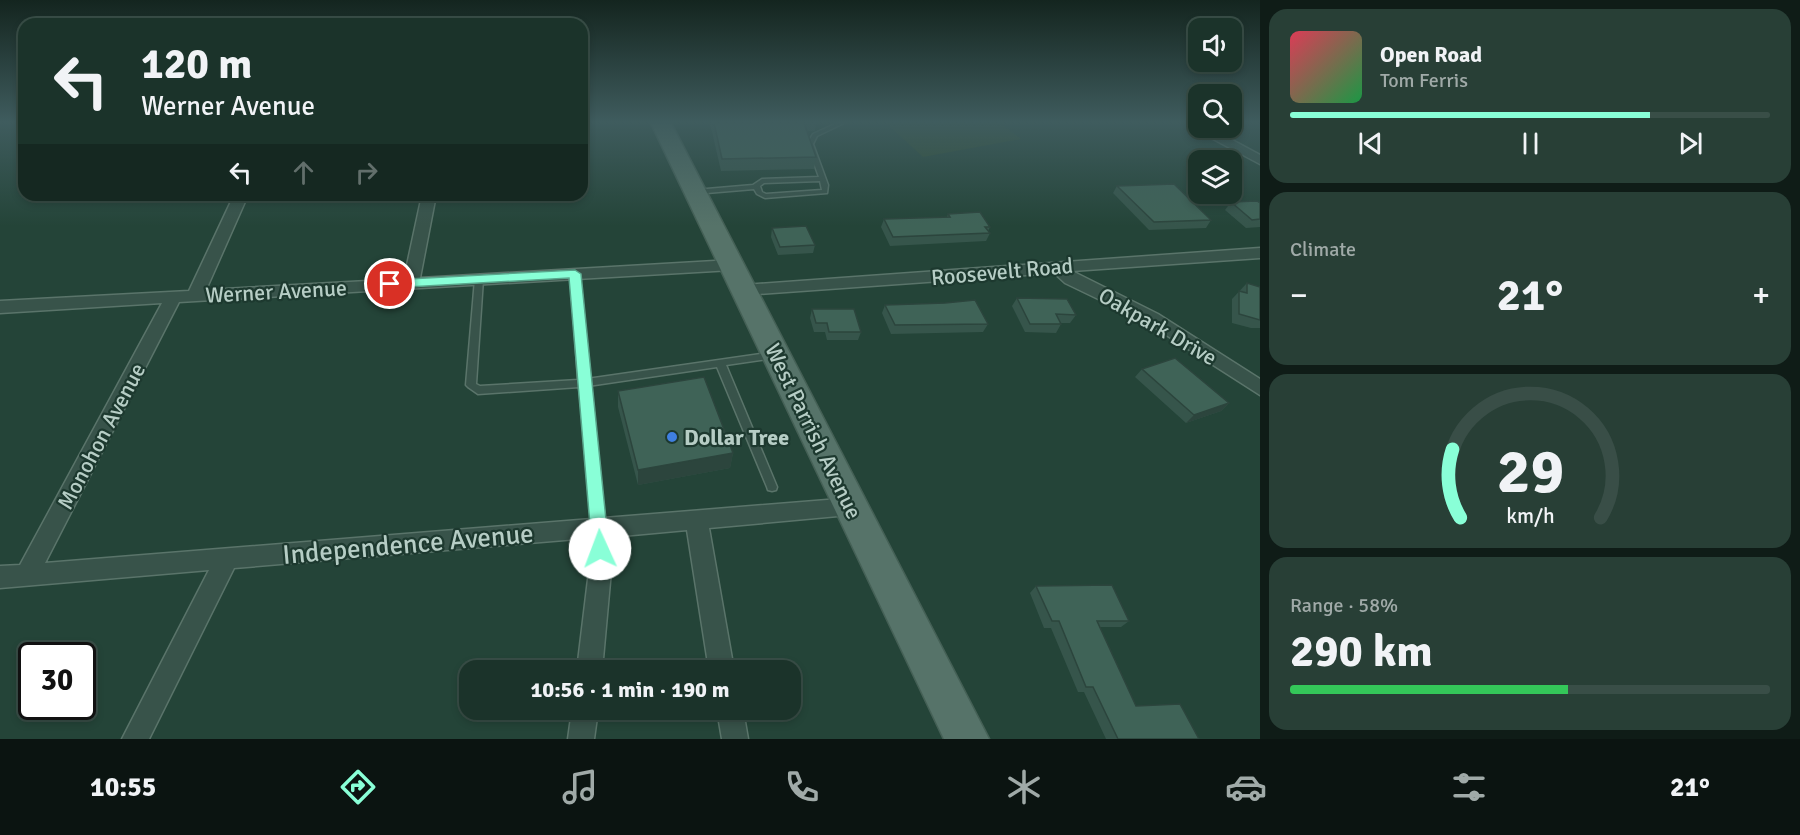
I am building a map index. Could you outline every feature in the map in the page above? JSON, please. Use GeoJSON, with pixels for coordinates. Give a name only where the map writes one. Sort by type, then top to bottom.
{"type":"FeatureCollection","features":[{"type":"Feature","properties":{"kind":"main road","name":"West Parrish Avenue"},"geometry":{"type":"LineString","coordinates":[[678,157],[967,739]]}},
{"type":"Feature","properties":{"kind":"street"},"geometry":{"type":"LineString","coordinates":[[195,296],[238,201]]}},
{"type":"Feature","properties":{"kind":"street"},"geometry":{"type":"LineString","coordinates":[[411,283],[428,201]]}},
{"type":"Feature","properties":{"kind":"street","name":"Roosevelt Road"},"geometry":{"type":"LineString","coordinates":[[738,277],[858,283],[1056,266],[1260,253]]}},
{"type":"Feature","properties":{"kind":"street","name":"Oakpark Drive"},"geometry":{"type":"LineString","coordinates":[[1056,266],[1071,279],[1152,318],[1260,388]]}},
{"type":"Feature","properties":{"kind":"street","name":"Werner Avenue"},"geometry":{"type":"LineString","coordinates":[[0,307],[575,274],[738,277]]}},
{"type":"Feature","properties":{"kind":"street","name":"Monohon Avenue"},"geometry":{"type":"LineString","coordinates":[[27,575],[174,297]]}},
{"type":"Feature","properties":{"kind":"street","name":"Independence Avenue"},"geometry":{"type":"LineString","coordinates":[[0,578],[226,561],[852,507]]}},
{"type":"Feature","properties":{"kind":"street"},"geometry":{"type":"LineString","coordinates":[[697,520],[707,593],[720,660]]}},
{"type":"Feature","properties":{"kind":"street"},"geometry":{"type":"LineString","coordinates":[[591,660],[600,572],[600,527]]}},
{"type":"Feature","properties":{"kind":"street"},"geometry":{"type":"LineString","coordinates":[[135,739],[226,561]]}},
{"type":"Feature","properties":{"kind":"street"},"geometry":{"type":"LineString","coordinates":[[581,739],[584,720]]}},
{"type":"Feature","properties":{"kind":"street"},"geometry":{"type":"LineString","coordinates":[[731,720],[735,739]]}},
{"type":"Feature","properties":{"kind":"lane"},"geometry":{"type":"LineString","coordinates":[[814,157],[823,179],[826,189],[823,193],[765,196],[759,193],[757,183],[762,181],[823,179]]}},
{"type":"Feature","properties":{"kind":"lane"},"geometry":{"type":"LineString","coordinates":[[695,192],[757,187]]}},
{"type":"Feature","properties":{"kind":"lane"},"geometry":{"type":"LineString","coordinates":[[575,274],[583,383],[600,527]]}},
{"type":"Feature","properties":{"kind":"lane"},"geometry":{"type":"LineString","coordinates":[[479,279],[471,385],[478,390],[583,383],[721,365],[776,354]]}},
{"type":"Feature","properties":{"kind":"lane"},"geometry":{"type":"LineString","coordinates":[[721,365],[772,487]]}},
{"type":"Feature","properties":{"kind":"building"},"geometry":{"type":"Polygon","coordinates":[[[722,157],[793,157],[722,159],[722,157]]]}},
{"type":"Feature","properties":{"kind":"building"},"geometry":{"type":"Polygon","coordinates":[[[1174,184],[1188,198],[1188,204],[1195,204],[1211,220],[1154,222],[1117,186],[1174,184]]]}},
{"type":"Feature","properties":{"kind":"building"},"geometry":{"type":"Polygon","coordinates":[[[1242,202],[1260,203],[1260,219],[1252,220],[1233,204],[1242,204],[1242,202]]]}},
{"type":"Feature","properties":{"kind":"building"},"geometry":{"type":"Polygon","coordinates":[[[980,212],[990,227],[985,227],[990,233],[893,237],[884,219],[950,217],[948,214],[980,212]]]}},
{"type":"Feature","properties":{"kind":"building"},"geometry":{"type":"Polygon","coordinates":[[[806,226],[815,245],[780,247],[772,228],[806,226]]]}},
{"type":"Feature","properties":{"kind":"building"},"geometry":{"type":"Polygon","coordinates":[[[1247,283],[1260,287],[1260,320],[1239,314],[1239,291],[1247,293],[1247,283]]]}},
{"type":"Feature","properties":{"kind":"building"},"geometry":{"type":"Polygon","coordinates":[[[1017,298],[1067,299],[1076,315],[1056,314],[1061,324],[1030,324],[1017,298]]]}},
{"type":"Feature","properties":{"kind":"building"},"geometry":{"type":"Polygon","coordinates":[[[975,300],[988,324],[895,325],[885,305],[945,303],[975,300]]]}},
{"type":"Feature","properties":{"kind":"building"},"geometry":{"type":"Polygon","coordinates":[[[812,309],[854,309],[861,332],[829,332],[827,323],[816,323],[812,309]]]}},
{"type":"Feature","properties":{"kind":"building"},"geometry":{"type":"Polygon","coordinates":[[[1175,358],[1229,403],[1194,415],[1142,369],[1175,358]]]}},
{"type":"Feature","properties":{"kind":"building","name":"Dollar Tree"},"geometry":{"type":"Polygon","coordinates":[[[704,377],[733,453],[638,470],[618,391],[704,377]]]}},
{"type":"Feature","properties":{"kind":"building"},"geometry":{"type":"Polygon","coordinates":[[[1112,585],[1129,621],[1097,621],[1136,706],[1180,704],[1199,739],[1118,739],[1093,687],[1086,687],[1059,621],[1052,621],[1036,586],[1112,585]]]}},
{"type":"Feature","properties":{"kind":"place","name":"Dollar Tree"},"geometry":{"type":"Point","coordinates":[672,437]}},
{"type":"Feature","properties":{"kind":"route"},"geometry":{"type":"LineString","coordinates":[[390,284],[575,274],[583,383],[600,527],[600,549]]}}]}
